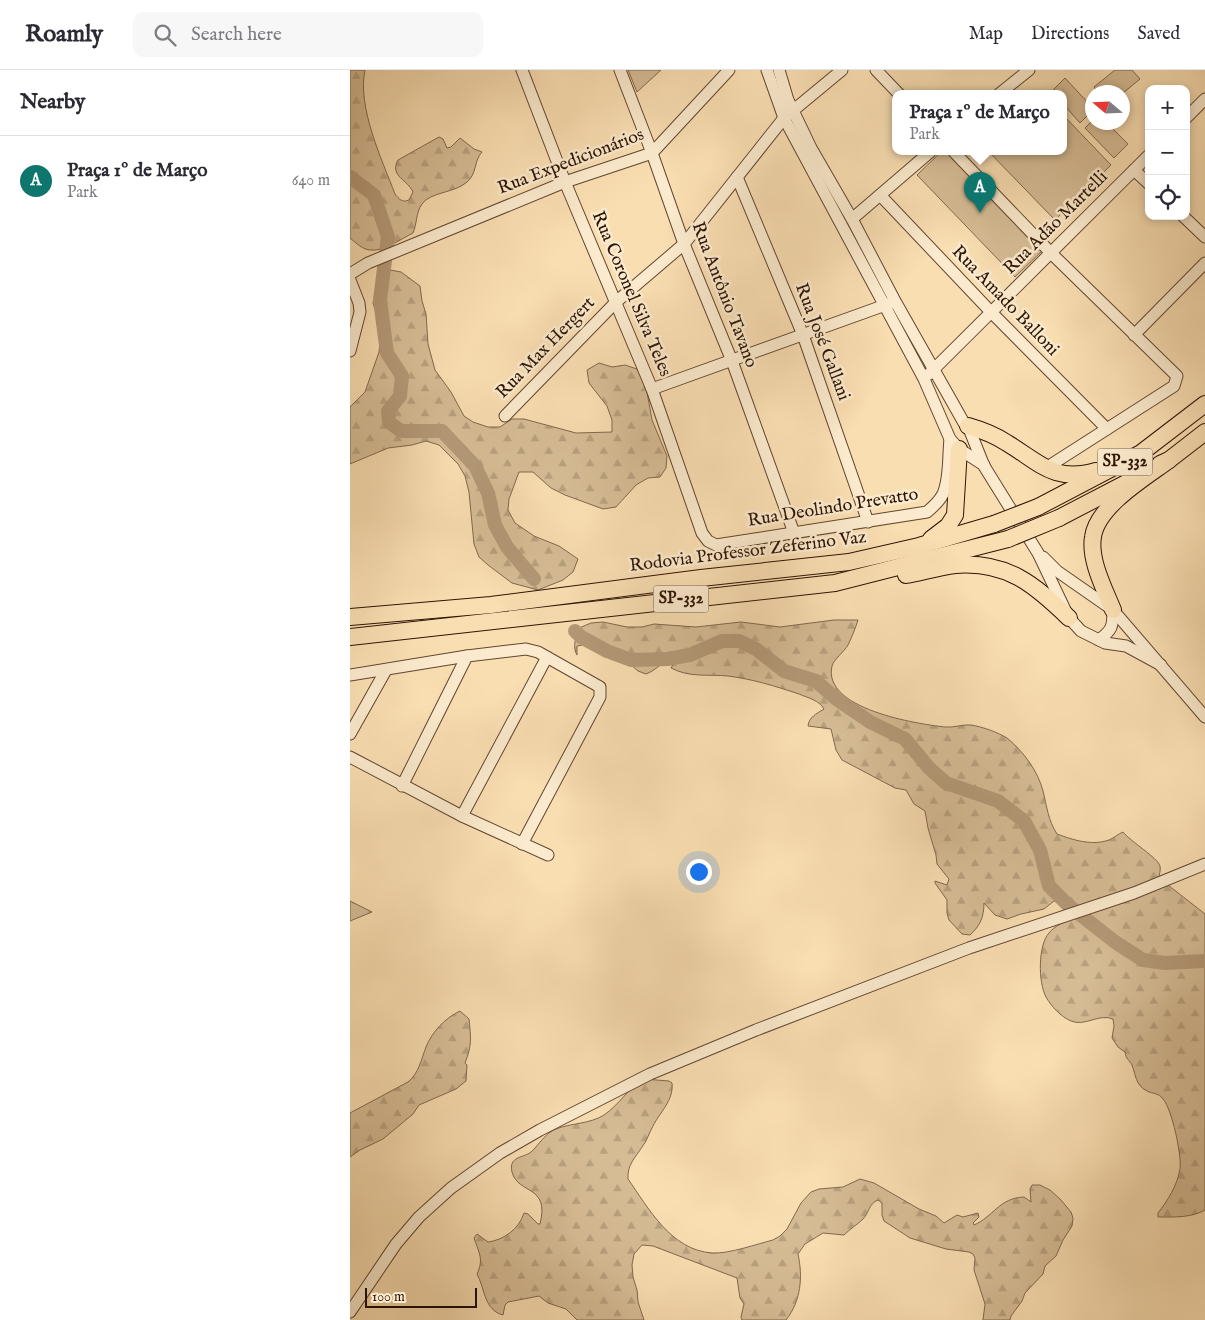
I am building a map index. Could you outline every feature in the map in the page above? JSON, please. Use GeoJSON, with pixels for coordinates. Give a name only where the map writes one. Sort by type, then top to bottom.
{"type":"FeatureCollection","features":[{"type":"Feature","properties":{"kind":"highway","name":"Rodovia Professor Zeferino Vaz"},"geometry":{"type":"LineString","coordinates":[[350,617],[491,605],[701,578],[849,562],[919,546],[994,524],[1038,507],[1120,465],[1166,435],[1205,404]]}},
{"type":"Feature","properties":{"kind":"highway"},"geometry":{"type":"LineString","coordinates":[[968,427],[990,433],[1046,468],[1063,475],[1076,476],[1120,465]]}},
{"type":"Feature","properties":{"kind":"highway"},"geometry":{"type":"LineString","coordinates":[[968,427],[1038,475],[1054,480],[1085,483]]}},
{"type":"Feature","properties":{"kind":"highway","name":"Rodovia Professor Zeferino Vaz"},"geometry":{"type":"LineString","coordinates":[[350,637],[835,582],[1008,539],[1059,518],[1169,460],[1205,432]]}},
{"type":"Feature","properties":{"kind":"highway"},"geometry":{"type":"LineString","coordinates":[[919,546],[938,536],[948,526],[955,514],[959,476],[953,440]]}},
{"type":"Feature","properties":{"kind":"highway"},"geometry":{"type":"LineString","coordinates":[[1113,610],[1101,583],[1093,554],[1093,537],[1099,519],[1113,504],[1169,460]]}},
{"type":"Feature","properties":{"kind":"highway"},"geometry":{"type":"LineString","coordinates":[[835,582],[853,586],[955,565],[996,568],[1014,574],[1031,584],[1069,618]]}},
{"type":"Feature","properties":{"kind":"street","name":"Rua Coronel Silva Teles"},"geometry":{"type":"LineString","coordinates":[[522,70],[565,182],[652,389],[702,533]]}},
{"type":"Feature","properties":{"kind":"street","name":"Rua Antônio Tavano"},"geometry":{"type":"LineString","coordinates":[[620,70],[684,244],[732,362],[794,533]]}},
{"type":"Feature","properties":{"kind":"street","name":"Rua Expedicionários"},"geometry":{"type":"LineString","coordinates":[[350,274],[368,263],[565,182],[652,153],[729,70]]}},
{"type":"Feature","properties":{"kind":"street"},"geometry":{"type":"LineString","coordinates":[[767,70],[784,118],[890,304],[968,427],[984,466],[1038,553],[1069,618],[1080,631],[1105,643],[1126,646],[1160,665]]}},
{"type":"Feature","properties":{"kind":"street"},"geometry":{"type":"LineString","coordinates":[[779,70],[788,100],[811,148],[852,219],[953,440],[984,466]]}},
{"type":"Feature","properties":{"kind":"street","name":"Rua Max Hergert"},"geometry":{"type":"LineString","coordinates":[[505,416],[616,302],[684,244],[784,118],[842,70]]}},
{"type":"Feature","properties":{"kind":"street"},"geometry":{"type":"LineString","coordinates":[[876,70],[895,90]]}},
{"type":"Feature","properties":{"kind":"street"},"geometry":{"type":"LineString","coordinates":[[1004,90],[1029,70]]}},
{"type":"Feature","properties":{"kind":"street"},"geometry":{"type":"LineString","coordinates":[[1190,114],[1205,99]]}},
{"type":"Feature","properties":{"kind":"street"},"geometry":{"type":"LineString","coordinates":[[852,219],[927,155]]}},
{"type":"Feature","properties":{"kind":"street"},"geometry":{"type":"LineString","coordinates":[[957,155],[1051,253],[1177,376],[1174,386],[1046,468]]}},
{"type":"Feature","properties":{"kind":"street","name":"Rua Adão Martelli"},"geometry":{"type":"LineString","coordinates":[[924,379],[1145,159]]}},
{"type":"Feature","properties":{"kind":"street"},"geometry":{"type":"LineString","coordinates":[[1134,170],[1145,180]]}},
{"type":"Feature","properties":{"kind":"street","name":"Rua José Gallani"},"geometry":{"type":"LineString","coordinates":[[737,177],[803,335],[868,522]]}},
{"type":"Feature","properties":{"kind":"street","name":"Rua Amado Balloni"},"geometry":{"type":"LineString","coordinates":[[880,195],[990,312],[1107,430]]}},
{"type":"Feature","properties":{"kind":"street"},"geometry":{"type":"LineString","coordinates":[[1187,220],[1205,237]]}},
{"type":"Feature","properties":{"kind":"street"},"geometry":{"type":"LineString","coordinates":[[1134,335],[1205,263]]}},
{"type":"Feature","properties":{"kind":"street"},"geometry":{"type":"LineString","coordinates":[[350,280],[360,312],[350,351]]}},
{"type":"Feature","properties":{"kind":"street"},"geometry":{"type":"LineString","coordinates":[[652,389],[890,304]]}},
{"type":"Feature","properties":{"kind":"street"},"geometry":{"type":"LineString","coordinates":[[953,440],[953,426],[958,422],[968,427]]}},
{"type":"Feature","properties":{"kind":"street","name":"Rua Deolindo Prevatto"},"geometry":{"type":"LineString","coordinates":[[702,533],[708,541],[716,545],[927,512],[942,495],[953,440]]}},
{"type":"Feature","properties":{"kind":"street"},"geometry":{"type":"LineString","coordinates":[[1038,553],[1057,571],[1113,610],[1205,717]]}},
{"type":"Feature","properties":{"kind":"street"},"geometry":{"type":"LineString","coordinates":[[1099,640],[1113,626],[1113,610]]}},
{"type":"Feature","properties":{"kind":"street"},"geometry":{"type":"LineString","coordinates":[[350,675],[467,656],[526,649],[538,652],[596,684],[601,691],[600,697],[522,844]]}},
{"type":"Feature","properties":{"kind":"street"},"geometry":{"type":"LineString","coordinates":[[402,786],[467,656]]}},
{"type":"Feature","properties":{"kind":"street"},"geometry":{"type":"LineString","coordinates":[[462,816],[547,657]]}},
{"type":"Feature","properties":{"kind":"street"},"geometry":{"type":"LineString","coordinates":[[350,734],[386,670]]}},
{"type":"Feature","properties":{"kind":"street"},"geometry":{"type":"LineString","coordinates":[[350,757],[462,816],[548,855]]}},
{"type":"Feature","properties":{"kind":"street"},"geometry":{"type":"LineString","coordinates":[[350,1312],[396,1244],[419,1217],[458,1183],[500,1152],[540,1130],[650,1074],[756,1030],[969,948],[1134,893],[1205,864]]}},
{"type":"Feature","properties":{"kind":"green space"},"geometry":{"type":"Polygon","coordinates":[[[350,70],[365,70],[364,100],[372,133],[395,194],[401,200],[409,200],[413,192],[397,174],[396,165],[398,160],[439,137],[443,139],[447,148],[451,147],[460,138],[474,149],[482,152],[467,182],[462,186],[431,197],[422,204],[413,233],[376,250],[365,249],[350,238],[350,70]]]}},
{"type":"Feature","properties":{"kind":"green space"},"geometry":{"type":"Polygon","coordinates":[[[628,70],[661,70],[637,92],[628,70]]]}},
{"type":"Feature","properties":{"kind":"green space"},"geometry":{"type":"Polygon","coordinates":[[[1115,70],[1132,70],[1140,79],[1130,87],[1130,85],[1096,85],[1115,70]]]}},
{"type":"Feature","properties":{"kind":"green space"},"geometry":{"type":"Polygon","coordinates":[[[1065,78],[1085,99],[1085,118],[1080,123],[1067,108],[1067,90],[1053,90],[1065,78]]]}},
{"type":"Feature","properties":{"kind":"green space"},"geometry":{"type":"Polygon","coordinates":[[[1067,119],[1111,165],[1055,220],[992,155],[1067,155],[1067,119]]]}},
{"type":"Feature","properties":{"kind":"green space"},"geometry":{"type":"Polygon","coordinates":[[[1087,130],[1114,130],[1128,144],[1114,158],[1087,130]]]}},
{"type":"Feature","properties":{"kind":"green space"},"geometry":{"type":"Polygon","coordinates":[[[938,155],[951,155],[1043,250],[1015,277],[917,175],[938,155]]]}},
{"type":"Feature","properties":{"kind":"green space"},"geometry":{"type":"Polygon","coordinates":[[[390,270],[401,272],[420,286],[426,314],[428,344],[435,370],[451,392],[464,416],[473,422],[488,427],[500,427],[512,419],[524,419],[576,433],[612,432],[612,420],[607,406],[589,383],[587,370],[599,363],[612,367],[625,365],[637,369],[645,381],[652,420],[667,456],[666,468],[660,477],[648,478],[636,485],[616,507],[603,509],[551,488],[533,472],[519,472],[509,499],[508,510],[515,523],[534,536],[559,546],[578,559],[573,572],[563,580],[538,590],[512,583],[479,557],[474,544],[469,492],[465,476],[458,464],[439,445],[426,441],[388,448],[350,464],[350,407],[365,392],[379,352],[381,329],[373,303],[376,289],[390,270]]]}},
{"type":"Feature","properties":{"kind":"green space"},"geometry":{"type":"Polygon","coordinates":[[[834,620],[858,620],[848,645],[832,666],[833,681],[842,693],[874,712],[894,718],[945,727],[971,725],[990,730],[1007,738],[1024,755],[1038,776],[1050,818],[1057,834],[1076,840],[1103,842],[1123,832],[1158,863],[1160,866],[1159,878],[1205,914],[1205,1210],[1188,1216],[1158,1217],[1158,1213],[1169,1198],[1180,1169],[1176,1133],[1166,1104],[1160,1096],[1143,1089],[1136,1080],[1132,1065],[1125,1052],[1118,1047],[1112,1038],[1113,1019],[1102,1018],[1082,1022],[1071,1021],[1057,1011],[1046,997],[1043,990],[1040,964],[1045,939],[1057,926],[1072,918],[1071,911],[1054,901],[1044,909],[1007,919],[995,915],[984,903],[981,921],[970,935],[962,934],[949,920],[947,900],[935,883],[935,881],[947,885],[949,879],[937,864],[925,811],[914,804],[906,790],[895,788],[842,760],[836,750],[831,729],[808,726],[811,718],[824,709],[819,703],[799,694],[755,681],[678,671],[671,668],[676,659],[675,655],[646,674],[638,671],[622,657],[582,645],[577,646],[577,655],[575,649],[579,628],[591,623],[603,622],[627,627],[642,627],[654,624],[696,627],[741,622],[780,627],[834,620]]]}},
{"type":"Feature","properties":{"kind":"green space"},"geometry":{"type":"Polygon","coordinates":[[[350,901],[372,912],[350,921],[350,901]]]}},
{"type":"Feature","properties":{"kind":"green space"},"geometry":{"type":"Polygon","coordinates":[[[460,1011],[469,1019],[470,1046],[465,1063],[467,1065],[466,1081],[456,1089],[419,1105],[413,1114],[383,1139],[350,1157],[350,1113],[408,1082],[417,1070],[435,1031],[449,1017],[460,1011]]]}},
{"type":"Feature","properties":{"kind":"green space"},"geometry":{"type":"Polygon","coordinates":[[[644,1079],[669,1081],[672,1083],[672,1089],[666,1106],[630,1166],[628,1179],[662,1226],[673,1236],[697,1250],[719,1253],[773,1240],[787,1229],[801,1203],[811,1192],[819,1189],[843,1187],[860,1179],[874,1183],[919,1209],[936,1216],[944,1223],[957,1215],[963,1217],[978,1213],[979,1217],[973,1223],[974,1225],[981,1222],[1002,1204],[1015,1198],[1024,1197],[1031,1202],[1030,1189],[1032,1185],[1040,1185],[1050,1190],[1071,1212],[1073,1218],[1072,1226],[1056,1256],[1045,1266],[1043,1274],[1025,1293],[1010,1320],[983,1320],[985,1304],[974,1270],[975,1258],[973,1254],[946,1249],[910,1238],[884,1221],[882,1203],[878,1200],[873,1203],[865,1217],[844,1235],[823,1233],[805,1244],[798,1254],[800,1288],[798,1297],[786,1320],[742,1320],[744,1304],[740,1298],[737,1278],[653,1246],[642,1245],[634,1254],[632,1265],[638,1302],[644,1320],[577,1320],[566,1309],[548,1303],[539,1296],[508,1302],[505,1305],[503,1315],[492,1309],[477,1274],[480,1260],[474,1238],[477,1234],[488,1242],[500,1239],[515,1229],[524,1213],[540,1224],[542,1211],[541,1202],[537,1196],[515,1179],[511,1167],[512,1163],[517,1158],[531,1152],[552,1131],[593,1120],[604,1115],[644,1079]]]}},
{"type":"Feature","properties":{"kind":"waterway"},"geometry":{"type":"LineString","coordinates":[[350,177],[374,195],[388,237],[380,300],[387,353],[402,376],[400,396],[388,411],[389,422],[401,431],[442,431],[475,466],[488,493],[495,525],[507,547],[534,579]]}},
{"type":"Feature","properties":{"kind":"waterway"},"geometry":{"type":"LineString","coordinates":[[575,631],[581,637],[607,651],[631,660],[667,659],[690,655],[722,641],[739,641],[756,649],[784,671],[816,681],[835,698],[870,722],[905,739],[929,768],[946,783],[998,801],[1024,821],[1040,850],[1049,886],[1068,905],[1115,942],[1143,960],[1165,963],[1205,961]]}},
{"type":"Feature","properties":{"kind":"place","name":"Praça 1º de Março"},"geometry":{"type":"Point","coordinates":[980,213]}}]}
